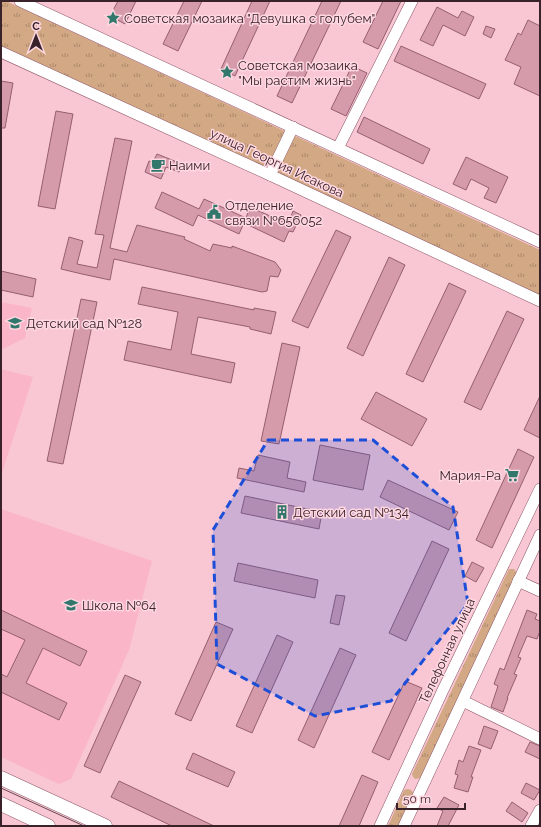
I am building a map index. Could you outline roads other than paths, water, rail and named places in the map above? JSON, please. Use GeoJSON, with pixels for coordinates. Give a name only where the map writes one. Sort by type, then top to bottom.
{"type":"FeatureCollection","features":[{"type":"Feature","properties":{"kind":"main road"},"geometry":{"type":"LineString","coordinates":[[1,778],[105,826]]}},
{"type":"Feature","properties":{"kind":"main road"},"geometry":{"type":"LineString","coordinates":[[1,804],[48,826]]}},
{"type":"Feature","properties":{"kind":"street"},"geometry":{"type":"LineString","coordinates":[[20,1],[540,242]]}},
{"type":"Feature","properties":{"kind":"street"},"geometry":{"type":"LineString","coordinates":[[338,148],[412,1]]}},
{"type":"Feature","properties":{"kind":"street","name":"улица Георгия Исакова"},"geometry":{"type":"LineString","coordinates":[[1,52],[540,301]]}},
{"type":"Feature","properties":{"kind":"street"},"geometry":{"type":"LineString","coordinates":[[270,175],[293,127]]}},
{"type":"Feature","properties":{"kind":"street","name":"Телефонная улица"},"geometry":{"type":"LineString","coordinates":[[380,826],[443,690],[540,489]]}},
{"type":"Feature","properties":{"kind":"street"},"geometry":{"type":"LineString","coordinates":[[404,826],[540,535]]}},
{"type":"Feature","properties":{"kind":"street"},"geometry":{"type":"LineString","coordinates":[[518,581],[540,591]]}},
{"type":"Feature","properties":{"kind":"street"},"geometry":{"type":"LineString","coordinates":[[463,701],[540,739]]}},
{"type":"Feature","properties":{"kind":"street"},"geometry":{"type":"LineString","coordinates":[[531,826],[540,810]]}},
{"type":"Feature","properties":{"kind":"tram line"},"geometry":{"type":"LineString","coordinates":[[1,788],[84,826]]}},
{"type":"Feature","properties":{"kind":"place","name":"Советская мозаика \"Девушка с голубем\""},"geometry":{"type":"Point","coordinates":[113,18]}},
{"type":"Feature","properties":{"kind":"place","name":"Советская мозаика \"Мы растим жизнь\""},"geometry":{"type":"Point","coordinates":[227,72]}},
{"type":"Feature","properties":{"kind":"place","name":"Наими"},"geometry":{"type":"Point","coordinates":[158,165]}},
{"type":"Feature","properties":{"kind":"place","name":"Отделение связи №656052"},"geometry":{"type":"Point","coordinates":[214,212]}},
{"type":"Feature","properties":{"kind":"place","name":"Детский сад №128"},"geometry":{"type":"Point","coordinates":[15,323]}},
{"type":"Feature","properties":{"kind":"place","name":"Мария-Ра"},"geometry":{"type":"Point","coordinates":[512,475]}},
{"type":"Feature","properties":{"kind":"place","name":"Детский сад №134"},"geometry":{"type":"Point","coordinates":[282,512]}},
{"type":"Feature","properties":{"kind":"place","name":"Школа №64"},"geometry":{"type":"Point","coordinates":[71,605]}}]}
